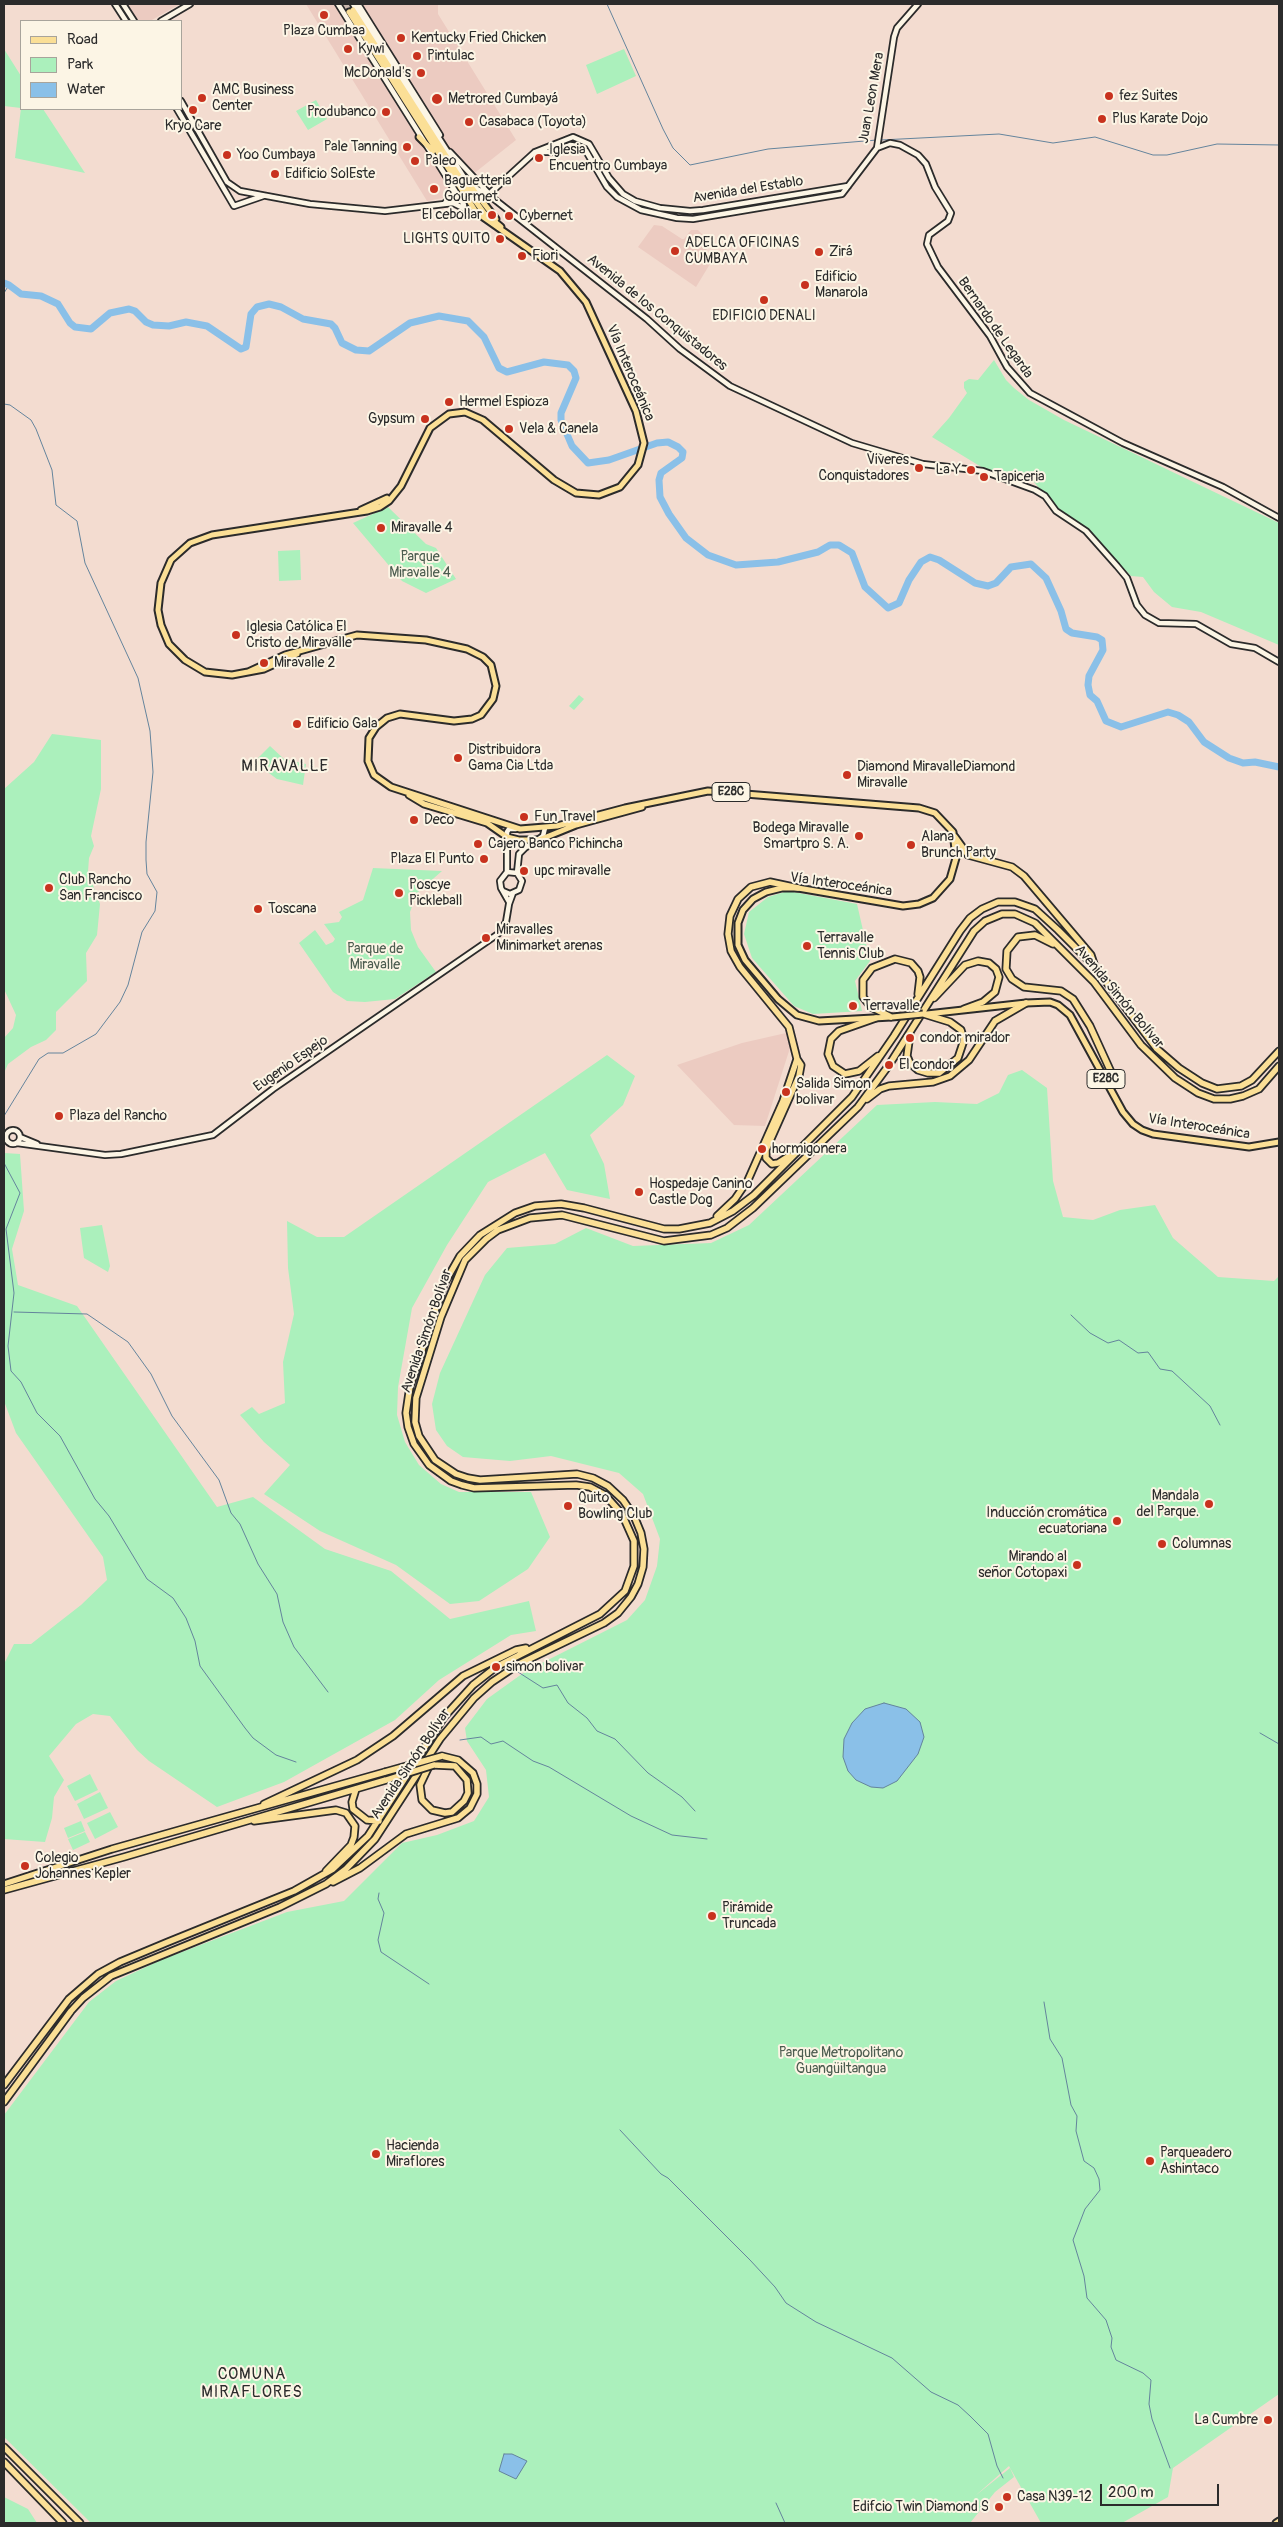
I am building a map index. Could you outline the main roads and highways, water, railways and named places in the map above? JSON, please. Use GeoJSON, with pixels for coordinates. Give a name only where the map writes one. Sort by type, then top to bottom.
{"type":"FeatureCollection","features":[{"type":"Feature","properties":{"kind":"highway"},"geometry":{"type":"LineString","coordinates":[[955,837],[968,855],[1012,867],[1024,876],[1088,952],[1094,960],[1095,967]]}},
{"type":"Feature","properties":{"kind":"highway"},"geometry":{"type":"LineString","coordinates":[[798,888],[770,882],[746,890],[733,908],[728,934],[734,958],[789,1027],[797,1059],[801,1065],[799,1076],[766,1150],[766,1158],[772,1164],[778,1163],[803,1146]]}},
{"type":"Feature","properties":{"kind":"highway","name":"Avenida Simón Bolívar"},"geometry":{"type":"LineString","coordinates":[[4,2085],[69,1999],[98,1974],[120,1962],[274,1899],[318,1878],[350,1855],[379,1820],[432,1735],[459,1698],[496,1667],[600,1614],[615,1603],[625,1591],[631,1578],[634,1541],[630,1527],[613,1502],[590,1487],[554,1484],[474,1488],[462,1485],[441,1475],[421,1455],[408,1427],[407,1402],[444,1284],[460,1256],[480,1235],[515,1213],[535,1206],[561,1204],[584,1208],[664,1230],[679,1230],[710,1222],[733,1212],[754,1195],[852,1097],[887,1047],[970,918],[982,909],[998,902],[1015,902],[1034,909],[1095,967],[1157,1049],[1179,1068],[1202,1083],[1217,1089],[1241,1086],[1252,1080],[1279,1051]]}},
{"type":"Feature","properties":{"kind":"highway","name":"Avenida Simón Bolívar"},"geometry":{"type":"LineString","coordinates":[[326,1884],[346,1869],[375,1839],[440,1739],[466,1707],[492,1682],[519,1664],[604,1623],[618,1613],[631,1597],[638,1584],[643,1567],[644,1549],[641,1533],[634,1516],[623,1500],[608,1486],[594,1478],[577,1474],[500,1479],[468,1478],[445,1468],[427,1451],[419,1436],[415,1422],[416,1398],[441,1318],[465,1260],[475,1248],[498,1230],[530,1218],[562,1215],[664,1241],[711,1235],[741,1219],[858,1107],[889,1065],[974,931],[991,918],[1015,914],[1035,923],[1094,982],[1141,1045],[1175,1078],[1198,1093],[1214,1099],[1230,1099],[1243,1096],[1259,1089],[1279,1066]]}},
{"type":"Feature","properties":{"kind":"highway"},"geometry":{"type":"LineString","coordinates":[[1068,954],[1042,937],[1023,935],[1009,946],[1005,957],[1006,970],[1012,979],[1024,987],[1061,992],[1073,999],[1090,1026],[1111,1072],[1110,1086]]}},
{"type":"Feature","properties":{"kind":"highway"},"geometry":{"type":"LineString","coordinates":[[892,1017],[871,1007],[863,997],[863,980],[872,968],[895,958],[911,962],[920,977],[918,997]]}},
{"type":"Feature","properties":{"kind":"highway"},"geometry":{"type":"LineString","coordinates":[[930,1000],[941,992],[965,964],[978,960],[989,963],[996,970],[999,978],[995,992],[983,1002],[964,1009]]}},
{"type":"Feature","properties":{"kind":"highway"},"geometry":{"type":"LineString","coordinates":[[858,1107],[884,1087],[933,1082],[950,1076],[969,1060],[995,1021],[1026,1003]]}},
{"type":"Feature","properties":{"kind":"highway"},"geometry":{"type":"LineString","coordinates":[[911,1029],[907,1056],[910,1063],[918,1070],[928,1073],[939,1072],[958,1058],[964,1040],[961,1030],[950,1022],[923,1014]]}},
{"type":"Feature","properties":{"kind":"highway"},"geometry":{"type":"LineString","coordinates":[[876,1018],[844,1028],[834,1035],[829,1044],[829,1059],[840,1072],[854,1073],[864,1069],[887,1047]]}},
{"type":"Feature","properties":{"kind":"highway"},"geometry":{"type":"LineString","coordinates":[[710,1222],[735,1199],[748,1180],[783,1101],[797,1059]]}},
{"type":"Feature","properties":{"kind":"highway"},"geometry":{"type":"LineString","coordinates":[[251,1810],[329,1775],[376,1749],[468,1673],[516,1650],[535,1646]]}},
{"type":"Feature","properties":{"kind":"highway","name":"Avenida Simón Bolívar"},"geometry":{"type":"LineString","coordinates":[[4,1890],[124,1857],[356,1789],[386,1780],[434,1765],[449,1764],[455,1766],[467,1780],[468,1793],[464,1801],[452,1812],[445,1813],[432,1810],[420,1796],[420,1785],[440,1739]]}},
{"type":"Feature","properties":{"kind":"highway","name":"Avenida Simón Bolívar"},"geometry":{"type":"LineString","coordinates":[[4,1884],[112,1849],[442,1756],[458,1760],[473,1773],[477,1784],[476,1794],[465,1814],[445,1823],[406,1834],[342,1879],[326,1884],[280,1907],[111,1976],[83,1998],[71,2011],[4,2102]]}},
{"type":"Feature","properties":{"kind":"highway"},"geometry":{"type":"LineString","coordinates":[[356,1789],[352,1802],[353,1810],[367,1820],[379,1820]]}},
{"type":"Feature","properties":{"kind":"highway"},"geometry":{"type":"LineString","coordinates":[[234,1824],[336,1810],[346,1813],[356,1826],[351,1845],[318,1878]]}},
{"type":"Feature","properties":{"kind":"highway"},"geometry":{"type":"LineString","coordinates":[[4,2447],[80,2523]]}},
{"type":"Feature","properties":{"kind":"highway"},"geometry":{"type":"LineString","coordinates":[[4,2462],[63,2523]]}},
{"type":"Feature","properties":{"kind":"main road"},"geometry":{"type":"LineString","coordinates":[[352,9],[442,161]]}},
{"type":"Feature","properties":{"kind":"main road"},"geometry":{"type":"LineString","coordinates":[[352,9],[479,206],[515,239]]}},
{"type":"Feature","properties":{"kind":"main road"},"geometry":{"type":"LineString","coordinates":[[419,137],[442,161]]}},
{"type":"Feature","properties":{"kind":"main road","name":"Vía Interoceánica"},"geometry":{"type":"LineString","coordinates":[[442,161],[466,199],[484,220],[560,271],[578,289],[586,302],[636,411],[644,443],[641,458],[634,471],[620,487],[608,492],[599,494],[576,493],[554,480],[483,420],[473,415],[457,412],[443,417],[430,428],[404,480],[394,494],[380,507],[212,535],[190,543],[171,560],[163,576],[158,597],[161,624],[169,644],[184,660],[205,672],[225,676],[248,672],[270,661],[342,638],[376,635],[426,640],[467,649],[484,657],[491,665],[496,686],[493,699],[480,715],[472,719],[454,721],[394,715],[387,718],[376,727],[369,738],[367,752],[371,771],[378,780],[424,804],[486,824],[507,837],[519,840],[539,840],[576,825],[636,810],[646,805]]}},
{"type":"Feature","properties":{"kind":"main road"},"geometry":{"type":"LineString","coordinates":[[472,188],[492,215],[515,239]]}},
{"type":"Feature","properties":{"kind":"main road","name":"Vía Interoceánica"},"geometry":{"type":"LineString","coordinates":[[402,791],[520,829],[546,828],[708,791],[919,808],[935,812],[948,825],[955,837],[956,858],[950,879],[933,898],[919,904],[893,905],[798,888],[782,888],[766,892],[753,899],[743,910],[738,923],[737,936],[745,960],[778,999],[797,1015],[819,1021],[892,1017],[1050,1002],[1058,1005],[1070,1015],[1123,1112],[1133,1124],[1153,1134],[1249,1147],[1279,1142]]}},
{"type":"Feature","properties":{"kind":"water"},"geometry":{"type":"Polygon","coordinates":[[[884,1703],[906,1709],[920,1722],[924,1737],[918,1754],[897,1781],[883,1788],[871,1787],[856,1780],[848,1771],[843,1757],[844,1739],[852,1723],[865,1709],[884,1703]]]}},
{"type":"Feature","properties":{"kind":"water"},"geometry":{"type":"Polygon","coordinates":[[[504,2454],[512,2454],[527,2461],[516,2479],[499,2471],[504,2454]]]}},
{"type":"Feature","properties":{"kind":"waterway"},"geometry":{"type":"LineString","coordinates":[[607,4],[663,129],[673,148],[690,165],[768,149],[877,140]]}},
{"type":"Feature","properties":{"kind":"waterway"},"geometry":{"type":"LineString","coordinates":[[881,140],[999,134],[1053,143],[1095,137],[1153,155],[1167,155],[1217,144],[1279,145]]}},
{"type":"Feature","properties":{"kind":"waterway"},"geometry":{"type":"LineString","coordinates":[[4,283],[21,294],[41,296],[58,304],[70,323],[75,327],[91,329],[110,313],[129,309],[135,311],[146,322],[153,325],[169,326],[186,322],[207,326],[241,349],[246,347],[251,314],[257,307],[269,304],[281,307],[303,319],[331,324],[342,343],[356,350],[369,351],[410,323],[439,316],[468,321],[484,337],[499,368],[507,372],[544,362],[568,365],[574,371],[576,378],[561,413],[561,420],[572,446],[588,463],[609,460],[657,443],[668,442],[678,447],[683,452],[682,458],[661,473],[659,480],[660,497],[669,514],[686,538],[708,555],[736,565],[778,562],[818,552],[830,545],[839,545],[852,553],[865,587],[888,608],[899,603],[909,580],[921,562],[930,557],[939,560],[975,583],[988,586],[996,583],[1011,567],[1031,564],[1046,578],[1061,611],[1066,629],[1072,633],[1097,637],[1102,640],[1103,650],[1089,676],[1088,685],[1090,695],[1097,701],[1106,721],[1121,727],[1168,712],[1178,715],[1189,722],[1204,742],[1229,758],[1243,763],[1255,762],[1279,767]]}},
{"type":"Feature","properties":{"kind":"waterway"},"geometry":{"type":"LineString","coordinates":[[4,293],[9,285]]}},
{"type":"Feature","properties":{"kind":"waterway"},"geometry":{"type":"LineString","coordinates":[[4,404],[10,405],[31,420],[36,429],[52,470],[56,505],[77,521],[85,563],[138,678],[150,731],[153,772],[146,842],[147,874],[157,892],[155,911],[142,932],[128,985],[120,1002],[96,1034],[63,1053],[48,1053],[39,1059],[4,1116]]}},
{"type":"Feature","properties":{"kind":"waterway"},"geometry":{"type":"LineString","coordinates":[[4,1163],[20,1193],[6,1229],[14,1293],[8,1346],[11,1371],[21,1382],[37,1413],[60,1436],[95,1499],[109,1516],[147,1579],[173,1598],[186,1618],[195,1641],[200,1666],[245,1728],[253,1738],[276,1755],[296,1762]]}},
{"type":"Feature","properties":{"kind":"waterway"},"geometry":{"type":"LineString","coordinates":[[14,1312],[87,1314],[128,1342],[151,1374],[172,1416],[219,1480],[231,1513],[240,1524],[258,1564],[277,1594],[283,1622],[294,1647],[328,1692]]}},
{"type":"Feature","properties":{"kind":"waterway"},"geometry":{"type":"LineString","coordinates":[[1071,1315],[1090,1333],[1108,1343],[1119,1340],[1138,1353],[1148,1352],[1160,1369],[1172,1371],[1210,1406],[1220,1425]]}},
{"type":"Feature","properties":{"kind":"waterway"},"geometry":{"type":"LineString","coordinates":[[518,1672],[543,1688],[557,1685],[568,1703],[587,1718],[597,1731],[615,1739],[648,1773],[682,1797],[695,1811]]}},
{"type":"Feature","properties":{"kind":"waterway"},"geometry":{"type":"LineString","coordinates":[[1260,1733],[1279,1744]]}},
{"type":"Feature","properties":{"kind":"waterway"},"geometry":{"type":"LineString","coordinates":[[460,1740],[481,1737],[491,1744],[503,1741],[533,1761],[549,1767],[631,1816],[672,1835],[707,1839]]}},
{"type":"Feature","properties":{"kind":"waterway"},"geometry":{"type":"LineString","coordinates":[[379,1893],[378,1899],[384,1913],[378,1940],[381,1952],[429,1984]]}},
{"type":"Feature","properties":{"kind":"waterway"},"geometry":{"type":"LineString","coordinates":[[1044,2002],[1050,2039],[1062,2058],[1071,2105],[1077,2116],[1076,2131],[1084,2161],[1094,2168],[1099,2179],[1100,2190],[1085,2209],[1073,2240],[1084,2276],[1087,2298],[1106,2320],[1112,2338],[1111,2347],[1116,2360],[1143,2373],[1151,2380],[1149,2404],[1152,2419],[1170,2468]]}},
{"type":"Feature","properties":{"kind":"waterway"},"geometry":{"type":"LineString","coordinates":[[620,2130],[661,2174],[668,2178],[750,2260],[775,2287],[786,2303],[816,2322],[892,2358],[931,2392],[958,2405],[988,2434],[997,2466],[1003,2478]]}},
{"type":"Feature","properties":{"kind":"waterway"},"geometry":{"type":"LineString","coordinates":[[776,2503],[785,2523]]}},
{"type":"Feature","properties":{"kind":"tunnel"},"geometry":{"type":"LineString","coordinates":[[345,4],[349,12]]}},
{"type":"Feature","properties":{"kind":"tunnel"},"geometry":{"type":"LineString","coordinates":[[350,4],[353,10]]}},
{"type":"Feature","properties":{"kind":"place","name":"Plaza Cumbaa"},"geometry":{"type":"Point","coordinates":[324,15]}},
{"type":"Feature","properties":{"kind":"place","name":"Kentucky Fried Chicken"},"geometry":{"type":"Point","coordinates":[401,38]}},
{"type":"Feature","properties":{"kind":"place","name":"Kywi"},"geometry":{"type":"Point","coordinates":[348,49]}},
{"type":"Feature","properties":{"kind":"place","name":"Pintulac"},"geometry":{"type":"Point","coordinates":[417,56]}},
{"type":"Feature","properties":{"kind":"place","name":"McDonald's"},"geometry":{"type":"Point","coordinates":[421,73]}},
{"type":"Feature","properties":{"kind":"place","name":"fez Suites"},"geometry":{"type":"Point","coordinates":[1109,96]}},
{"type":"Feature","properties":{"kind":"place","name":"AMC Business Center"},"geometry":{"type":"Point","coordinates":[202,98]}},
{"type":"Feature","properties":{"kind":"place","name":"Metrored Cumbayá"},"geometry":{"type":"Point","coordinates":[437,99]}},
{"type":"Feature","properties":{"kind":"place","name":"Kryo Care"},"geometry":{"type":"Point","coordinates":[193,110]}},
{"type":"Feature","properties":{"kind":"place","name":"Produbanco"},"geometry":{"type":"Point","coordinates":[386,112]}},
{"type":"Feature","properties":{"kind":"place","name":"Plus Karate Dojo"},"geometry":{"type":"Point","coordinates":[1102,119]}},
{"type":"Feature","properties":{"kind":"place","name":"Casabaca (Toyota)"},"geometry":{"type":"Point","coordinates":[469,122]}},
{"type":"Feature","properties":{"kind":"place","name":"Pale Tanning"},"geometry":{"type":"Point","coordinates":[407,147]}},
{"type":"Feature","properties":{"kind":"place","name":"Yoo Cumbaya"},"geometry":{"type":"Point","coordinates":[227,155]}},
{"type":"Feature","properties":{"kind":"place","name":"Iglesia Encuentro Cumbaya"},"geometry":{"type":"Point","coordinates":[539,158]}},
{"type":"Feature","properties":{"kind":"place","name":"Paleo"},"geometry":{"type":"Point","coordinates":[415,161]}},
{"type":"Feature","properties":{"kind":"place","name":"Edificio SolEste"},"geometry":{"type":"Point","coordinates":[275,174]}},
{"type":"Feature","properties":{"kind":"place","name":"Baguetteria Gourmet"},"geometry":{"type":"Point","coordinates":[434,189]}},
{"type":"Feature","properties":{"kind":"place","name":"El cebollar"},"geometry":{"type":"Point","coordinates":[492,215]}},
{"type":"Feature","properties":{"kind":"place","name":"Cybernet"},"geometry":{"type":"Point","coordinates":[509,216]}},
{"type":"Feature","properties":{"kind":"place","name":"LIGHTS QUITO"},"geometry":{"type":"Point","coordinates":[500,239]}},
{"type":"Feature","properties":{"kind":"place","name":"ADELCA OFICINAS CUMBAYA"},"geometry":{"type":"Point","coordinates":[675,251]}},
{"type":"Feature","properties":{"kind":"place","name":"Zirá"},"geometry":{"type":"Point","coordinates":[819,252]}},
{"type":"Feature","properties":{"kind":"place","name":"Fiori"},"geometry":{"type":"Point","coordinates":[522,256]}},
{"type":"Feature","properties":{"kind":"place","name":"Edificio Manarola"},"geometry":{"type":"Point","coordinates":[805,285]}},
{"type":"Feature","properties":{"kind":"place","name":"EDIFICIO DENALI"},"geometry":{"type":"Point","coordinates":[764,300]}},
{"type":"Feature","properties":{"kind":"place","name":"Hermel Espioza"},"geometry":{"type":"Point","coordinates":[449,402]}},
{"type":"Feature","properties":{"kind":"place","name":"Gypsum"},"geometry":{"type":"Point","coordinates":[425,419]}},
{"type":"Feature","properties":{"kind":"place","name":"Vela & Canela"},"geometry":{"type":"Point","coordinates":[509,429]}},
{"type":"Feature","properties":{"kind":"place","name":"Viveres Conquistadores"},"geometry":{"type":"Point","coordinates":[919,468]}},
{"type":"Feature","properties":{"kind":"place","name":"La Y"},"geometry":{"type":"Point","coordinates":[971,470]}},
{"type":"Feature","properties":{"kind":"place","name":"Tapiceria"},"geometry":{"type":"Point","coordinates":[984,477]}},
{"type":"Feature","properties":{"kind":"place","name":"Miravalle 4"},"geometry":{"type":"Point","coordinates":[381,528]}},
{"type":"Feature","properties":{"kind":"place","name":"Iglesia Católica El Cristo de Miravalle"},"geometry":{"type":"Point","coordinates":[236,635]}},
{"type":"Feature","properties":{"kind":"place","name":"Miravalle 2"},"geometry":{"type":"Point","coordinates":[264,663]}},
{"type":"Feature","properties":{"kind":"place","name":"Edificio Gala"},"geometry":{"type":"Point","coordinates":[297,724]}},
{"type":"Feature","properties":{"kind":"place","name":"Distribuidora Gama Cia Ltda"},"geometry":{"type":"Point","coordinates":[458,758]}},
{"type":"Feature","properties":{"kind":"place","name":"Diamond MiravalleDiamond Miravalle"},"geometry":{"type":"Point","coordinates":[847,775]}},
{"type":"Feature","properties":{"kind":"place","name":"Fun Travel"},"geometry":{"type":"Point","coordinates":[524,817]}},
{"type":"Feature","properties":{"kind":"place","name":"Deco"},"geometry":{"type":"Point","coordinates":[414,820]}},
{"type":"Feature","properties":{"kind":"place","name":"Bodega Miravalle Smartpro S. A."},"geometry":{"type":"Point","coordinates":[859,836]}},
{"type":"Feature","properties":{"kind":"place","name":"Cajero Banco Pichincha"},"geometry":{"type":"Point","coordinates":[478,844]}},
{"type":"Feature","properties":{"kind":"place","name":"Alana Brunch Party"},"geometry":{"type":"Point","coordinates":[911,845]}},
{"type":"Feature","properties":{"kind":"place","name":"Plaza El Punto"},"geometry":{"type":"Point","coordinates":[484,859]}},
{"type":"Feature","properties":{"kind":"place","name":"upc miravalle"},"geometry":{"type":"Point","coordinates":[524,871]}},
{"type":"Feature","properties":{"kind":"place","name":"Club Rancho San Francisco"},"geometry":{"type":"Point","coordinates":[49,888]}},
{"type":"Feature","properties":{"kind":"place","name":"Poscye Pickleball"},"geometry":{"type":"Point","coordinates":[399,893]}},
{"type":"Feature","properties":{"kind":"place","name":"Toscana"},"geometry":{"type":"Point","coordinates":[258,909]}},
{"type":"Feature","properties":{"kind":"place","name":"Miravalles Minimarket arenas"},"geometry":{"type":"Point","coordinates":[486,938]}},
{"type":"Feature","properties":{"kind":"place","name":"Terravalle Tennis Club"},"geometry":{"type":"Point","coordinates":[807,946]}},
{"type":"Feature","properties":{"kind":"place","name":"Terravalle"},"geometry":{"type":"Point","coordinates":[853,1006]}},
{"type":"Feature","properties":{"kind":"place","name":"condor mirador"},"geometry":{"type":"Point","coordinates":[910,1038]}},
{"type":"Feature","properties":{"kind":"place","name":"El condor"},"geometry":{"type":"Point","coordinates":[889,1065]}},
{"type":"Feature","properties":{"kind":"place","name":"Salida Simon bolivar"},"geometry":{"type":"Point","coordinates":[786,1092]}},
{"type":"Feature","properties":{"kind":"place","name":"Plaza del Rancho"},"geometry":{"type":"Point","coordinates":[59,1116]}},
{"type":"Feature","properties":{"kind":"place","name":"hormigonera"},"geometry":{"type":"Point","coordinates":[762,1149]}},
{"type":"Feature","properties":{"kind":"place","name":"Hospedaje Canino Castle Dog"},"geometry":{"type":"Point","coordinates":[639,1192]}},
{"type":"Feature","properties":{"kind":"place","name":"Mandala del Parque."},"geometry":{"type":"Point","coordinates":[1209,1504]}},
{"type":"Feature","properties":{"kind":"place","name":"Quito Bowling Club"},"geometry":{"type":"Point","coordinates":[568,1506]}},
{"type":"Feature","properties":{"kind":"place","name":"Inducción cromática ecuatoriana"},"geometry":{"type":"Point","coordinates":[1117,1521]}},
{"type":"Feature","properties":{"kind":"place","name":"Columnas"},"geometry":{"type":"Point","coordinates":[1162,1544]}},
{"type":"Feature","properties":{"kind":"place","name":"Mirando al señor Cotopaxi"},"geometry":{"type":"Point","coordinates":[1077,1565]}},
{"type":"Feature","properties":{"kind":"place","name":"simon bolivar"},"geometry":{"type":"Point","coordinates":[496,1667]}},
{"type":"Feature","properties":{"kind":"place","name":"Colegio Johannes Kepler"},"geometry":{"type":"Point","coordinates":[25,1866]}},
{"type":"Feature","properties":{"kind":"place","name":"Pirámide Truncada"},"geometry":{"type":"Point","coordinates":[712,1916]}},
{"type":"Feature","properties":{"kind":"place","name":"Hacienda Miraflores"},"geometry":{"type":"Point","coordinates":[376,2154]}},
{"type":"Feature","properties":{"kind":"place","name":"Parqueadero Ashintaco"},"geometry":{"type":"Point","coordinates":[1150,2161]}},
{"type":"Feature","properties":{"kind":"place","name":"La Cumbre"},"geometry":{"type":"Point","coordinates":[1268,2420]}},
{"type":"Feature","properties":{"kind":"place","name":"Casa N39-12"},"geometry":{"type":"Point","coordinates":[1007,2497]}},
{"type":"Feature","properties":{"kind":"place","name":"Edifcio Twin Diamond S"},"geometry":{"type":"Point","coordinates":[999,2507]}},
{"type":"Feature","properties":{"kind":"district","name":"MIRAVALLE"},"geometry":{"type":"Point","coordinates":[285,767]}},
{"type":"Feature","properties":{"kind":"district","name":"COMUNA MIRAFLORES"},"geometry":{"type":"Point","coordinates":[252,2384]}},
{"type":"Feature","properties":{"kind":"park label","name":"Parque Miravalle 4"},"geometry":{"type":"Point","coordinates":[420,566]}},
{"type":"Feature","properties":{"kind":"park label","name":"Parque de Miravalle"},"geometry":{"type":"Point","coordinates":[375,958]}},
{"type":"Feature","properties":{"kind":"park label","name":"Parque Metropolitano Guangüiltangua"},"geometry":{"type":"Point","coordinates":[841,2062]}}]}
